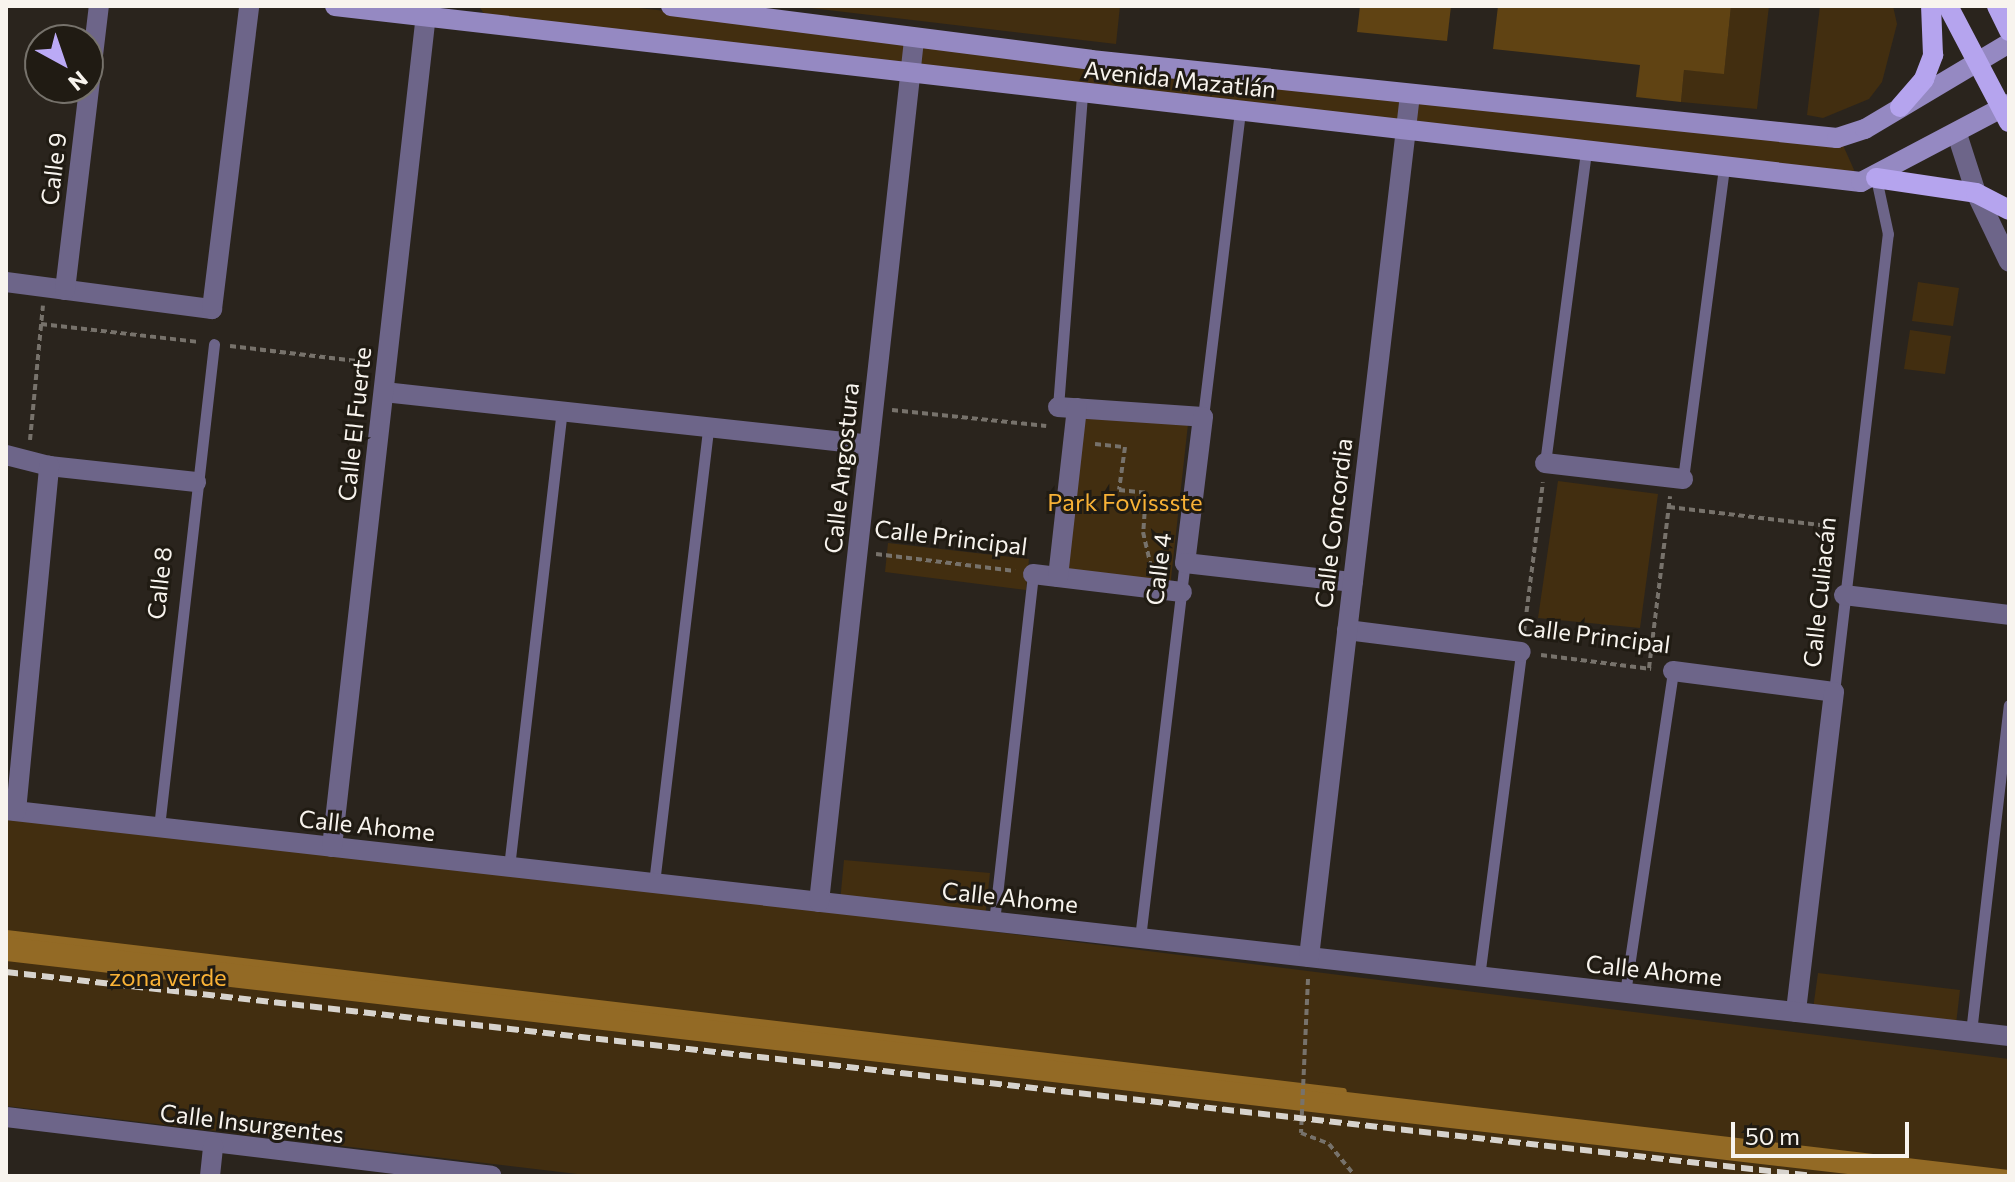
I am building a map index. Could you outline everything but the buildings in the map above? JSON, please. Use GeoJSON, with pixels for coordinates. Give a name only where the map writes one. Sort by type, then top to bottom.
{"type":"FeatureCollection","features":[{"type":"Feature","properties":{"kind":"main road"},"geometry":{"type":"LineString","coordinates":[[1900,107],[1924,79],[1933,55],[1931,6]]}},
{"type":"Feature","properties":{"kind":"main road"},"geometry":{"type":"LineString","coordinates":[[1948,6],[1976,62],[2006,111]]}},
{"type":"Feature","properties":{"kind":"main road"},"geometry":{"type":"LineString","coordinates":[[1997,6],[2009,31]]}},
{"type":"Feature","properties":{"kind":"main road"},"geometry":{"type":"LineString","coordinates":[[1876,178],[1976,193],[2009,210]]}},
{"type":"Feature","properties":{"kind":"street","name":"Calle 9"},"geometry":{"type":"LineString","coordinates":[[55,289],[99,6]]}},
{"type":"Feature","properties":{"kind":"street"},"geometry":{"type":"LineString","coordinates":[[6,282],[212,309],[249,6]]}},
{"type":"Feature","properties":{"kind":"street","name":"Avenida Mazatlán"},"geometry":{"type":"LineString","coordinates":[[335,6],[427,12],[1586,153],[1724,168],[1876,178]]}},
{"type":"Feature","properties":{"kind":"street","name":"Avenida Mazatlán"},"geometry":{"type":"LineString","coordinates":[[671,6],[914,40],[1837,138],[1900,107],[2009,43]]}},
{"type":"Feature","properties":{"kind":"street","name":"Calle El Fuerte"},"geometry":{"type":"LineString","coordinates":[[332,847],[427,12]]}},
{"type":"Feature","properties":{"kind":"street","name":"Calle Angostura"},"geometry":{"type":"LineString","coordinates":[[819,902],[914,40]]}},
{"type":"Feature","properties":{"kind":"street","name":"Calle Concordia"},"geometry":{"type":"LineString","coordinates":[[1309,957],[1410,94]]}},
{"type":"Feature","properties":{"kind":"street"},"geometry":{"type":"LineString","coordinates":[[1876,178],[2006,111]]}},
{"type":"Feature","properties":{"kind":"street"},"geometry":{"type":"LineString","coordinates":[[1957,134],[1976,193],[2009,262]]}},
{"type":"Feature","properties":{"kind":"street"},"geometry":{"type":"LineString","coordinates":[[384,392],[869,445]]}},
{"type":"Feature","properties":{"kind":"street"},"geometry":{"type":"LineString","coordinates":[[1058,577],[1075,429],[1068,407],[1203,417]]}},
{"type":"Feature","properties":{"kind":"street","name":"Calle 4"},"geometry":{"type":"LineString","coordinates":[[1185,563],[1203,417]]}},
{"type":"Feature","properties":{"kind":"street"},"geometry":{"type":"LineString","coordinates":[[6,455],[28,457],[49,466],[196,482]]}},
{"type":"Feature","properties":{"kind":"street"},"geometry":{"type":"LineString","coordinates":[[1545,463],[1678,479]]}},
{"type":"Feature","properties":{"kind":"street"},"geometry":{"type":"LineString","coordinates":[[11,811],[49,466]]}},
{"type":"Feature","properties":{"kind":"street"},"geometry":{"type":"LineString","coordinates":[[1185,563],[1353,582]]}},
{"type":"Feature","properties":{"kind":"street","name":"Calle Principal"},"geometry":{"type":"LineString","coordinates":[[1033,574],[1182,592]]}},
{"type":"Feature","properties":{"kind":"street"},"geometry":{"type":"LineString","coordinates":[[1844,595],[2009,615]]}},
{"type":"Feature","properties":{"kind":"street","name":"Calle Principal"},"geometry":{"type":"LineString","coordinates":[[1347,630],[1521,652]]}},
{"type":"Feature","properties":{"kind":"street","name":"Calle Principal"},"geometry":{"type":"LineString","coordinates":[[1673,671],[1834,692]]}},
{"type":"Feature","properties":{"kind":"street","name":"Calle Culiacán"},"geometry":{"type":"LineString","coordinates":[[1796,1012],[1834,692]]}},
{"type":"Feature","properties":{"kind":"street","name":"Calle Ahome"},"geometry":{"type":"LineString","coordinates":[[11,811],[2009,1036]]}},
{"type":"Feature","properties":{"kind":"street","name":"Calle Insurgentes"},"geometry":{"type":"LineString","coordinates":[[6,1117],[213,1146],[491,1176]]}},
{"type":"Feature","properties":{"kind":"street"},"geometry":{"type":"LineString","coordinates":[[210,1176],[213,1146]]}},
{"type":"Feature","properties":{"kind":"lane"},"geometry":{"type":"LineString","coordinates":[[1068,407],[1082,94]]}},
{"type":"Feature","properties":{"kind":"lane","name":"Calle 4"},"geometry":{"type":"LineString","coordinates":[[1203,417],[1240,111]]}},
{"type":"Feature","properties":{"kind":"lane"},"geometry":{"type":"LineString","coordinates":[[1545,463],[1586,153]]}},
{"type":"Feature","properties":{"kind":"lane"},"geometry":{"type":"LineString","coordinates":[[1678,479],[1724,168]]}},
{"type":"Feature","properties":{"kind":"lane","name":"Calle Culiacán"},"geometry":{"type":"LineString","coordinates":[[1834,692],[1888,234],[1876,178]]}},
{"type":"Feature","properties":{"kind":"lane","name":"Calle 8"},"geometry":{"type":"LineString","coordinates":[[159,827],[214,344]]}},
{"type":"Feature","properties":{"kind":"lane"},"geometry":{"type":"LineString","coordinates":[[509,867],[562,411]]}},
{"type":"Feature","properties":{"kind":"lane"},"geometry":{"type":"LineString","coordinates":[[654,883],[708,429]]}},
{"type":"Feature","properties":{"kind":"lane","name":"Calle 4"},"geometry":{"type":"LineString","coordinates":[[1140,938],[1185,563]]}},
{"type":"Feature","properties":{"kind":"lane"},"geometry":{"type":"LineString","coordinates":[[994,922],[1033,574]]}},
{"type":"Feature","properties":{"kind":"lane"},"geometry":{"type":"LineString","coordinates":[[1479,977],[1521,652]]}},
{"type":"Feature","properties":{"kind":"lane"},"geometry":{"type":"LineString","coordinates":[[1625,993],[1673,671]]}},
{"type":"Feature","properties":{"kind":"lane"},"geometry":{"type":"LineString","coordinates":[[1971,1032],[2009,705]]}},
{"type":"Feature","properties":{"kind":"path"},"geometry":{"type":"LineString","coordinates":[[28,457],[55,289]]}},
{"type":"Feature","properties":{"kind":"path"},"geometry":{"type":"LineString","coordinates":[[874,408],[1075,429],[1081,442],[1125,447],[1119,490],[1146,493],[1149,588]]}},
{"type":"Feature","properties":{"kind":"path"},"geometry":{"type":"LineString","coordinates":[[1521,652],[1545,463]]}},
{"type":"Feature","properties":{"kind":"path"},"geometry":{"type":"LineString","coordinates":[[1649,668],[1669,507],[1678,479]]}},
{"type":"Feature","properties":{"kind":"path"},"geometry":{"type":"LineString","coordinates":[[1669,507],[1852,529]]}},
{"type":"Feature","properties":{"kind":"path","name":"Calle Principal"},"geometry":{"type":"LineString","coordinates":[[858,552],[1033,574]]}},
{"type":"Feature","properties":{"kind":"path","name":"Calle Principal"},"geometry":{"type":"LineString","coordinates":[[1521,652],[1673,671]]}},
{"type":"Feature","properties":{"kind":"path"},"geometry":{"type":"LineString","coordinates":[[1309,957],[1301,1133],[1329,1144],[1355,1176]]}},
{"type":"Feature","properties":{"kind":"green space"},"geometry":{"type":"Polygon","coordinates":[[[479,6],[621,6],[1842,143],[1855,172],[486,17],[479,6]]]}},
{"type":"Feature","properties":{"kind":"green space"},"geometry":{"type":"Polygon","coordinates":[[[794,6],[1120,6],[1116,44],[794,6]]]}},
{"type":"Feature","properties":{"kind":"green space"},"geometry":{"type":"Polygon","coordinates":[[[1731,6],[1769,6],[1757,109],[1681,102],[1684,70],[1724,73],[1731,6]]]}},
{"type":"Feature","properties":{"kind":"green space"},"geometry":{"type":"Polygon","coordinates":[[[1820,6],[1893,6],[1897,24],[1882,82],[1869,99],[1823,118],[1807,115],[1820,6]]]}},
{"type":"Feature","properties":{"kind":"green space"},"geometry":{"type":"Polygon","coordinates":[[[1918,282],[1959,288],[1953,326],[1912,321],[1918,282]]]}},
{"type":"Feature","properties":{"kind":"green space"},"geometry":{"type":"Polygon","coordinates":[[[1910,330],[1951,336],[1945,374],[1904,369],[1910,330]]]}},
{"type":"Feature","properties":{"kind":"green space","name":"Park Fovissste"},"geometry":{"type":"Polygon","coordinates":[[[1080,413],[1188,424],[1170,588],[1061,580],[1080,413]]]}},
{"type":"Feature","properties":{"kind":"green space"},"geometry":{"type":"Polygon","coordinates":[[[1558,481],[1658,494],[1640,628],[1538,618],[1558,481]]]}},
{"type":"Feature","properties":{"kind":"green space"},"geometry":{"type":"Polygon","coordinates":[[[888,543],[1029,559],[1026,590],[885,572],[888,543]]]}},
{"type":"Feature","properties":{"kind":"green space","name":"zona verde"},"geometry":{"type":"Polygon","coordinates":[[[6,814],[159,827],[2009,1059],[2009,1176],[594,1176],[6,1106],[6,814]]]}},
{"type":"Feature","properties":{"kind":"green space"},"geometry":{"type":"Polygon","coordinates":[[[844,860],[990,873],[985,918],[840,902],[844,860]]]}},
{"type":"Feature","properties":{"kind":"green space"},"geometry":{"type":"Polygon","coordinates":[[[1818,973],[1960,990],[1956,1024],[1813,1009],[1818,973]]]}},
{"type":"Feature","properties":{"kind":"shaded area"},"geometry":{"type":"Polygon","coordinates":[[[6,934],[2009,1170],[2009,1176],[1865,1176],[6,961],[6,934]]]}},
{"type":"Feature","properties":{"kind":"waterway"},"geometry":{"type":"LineString","coordinates":[[6,933],[1343,1091]]}},
{"type":"Feature","properties":{"kind":"railway"},"geometry":{"type":"LineString","coordinates":[[6,972],[1812,1176]]}}]}
